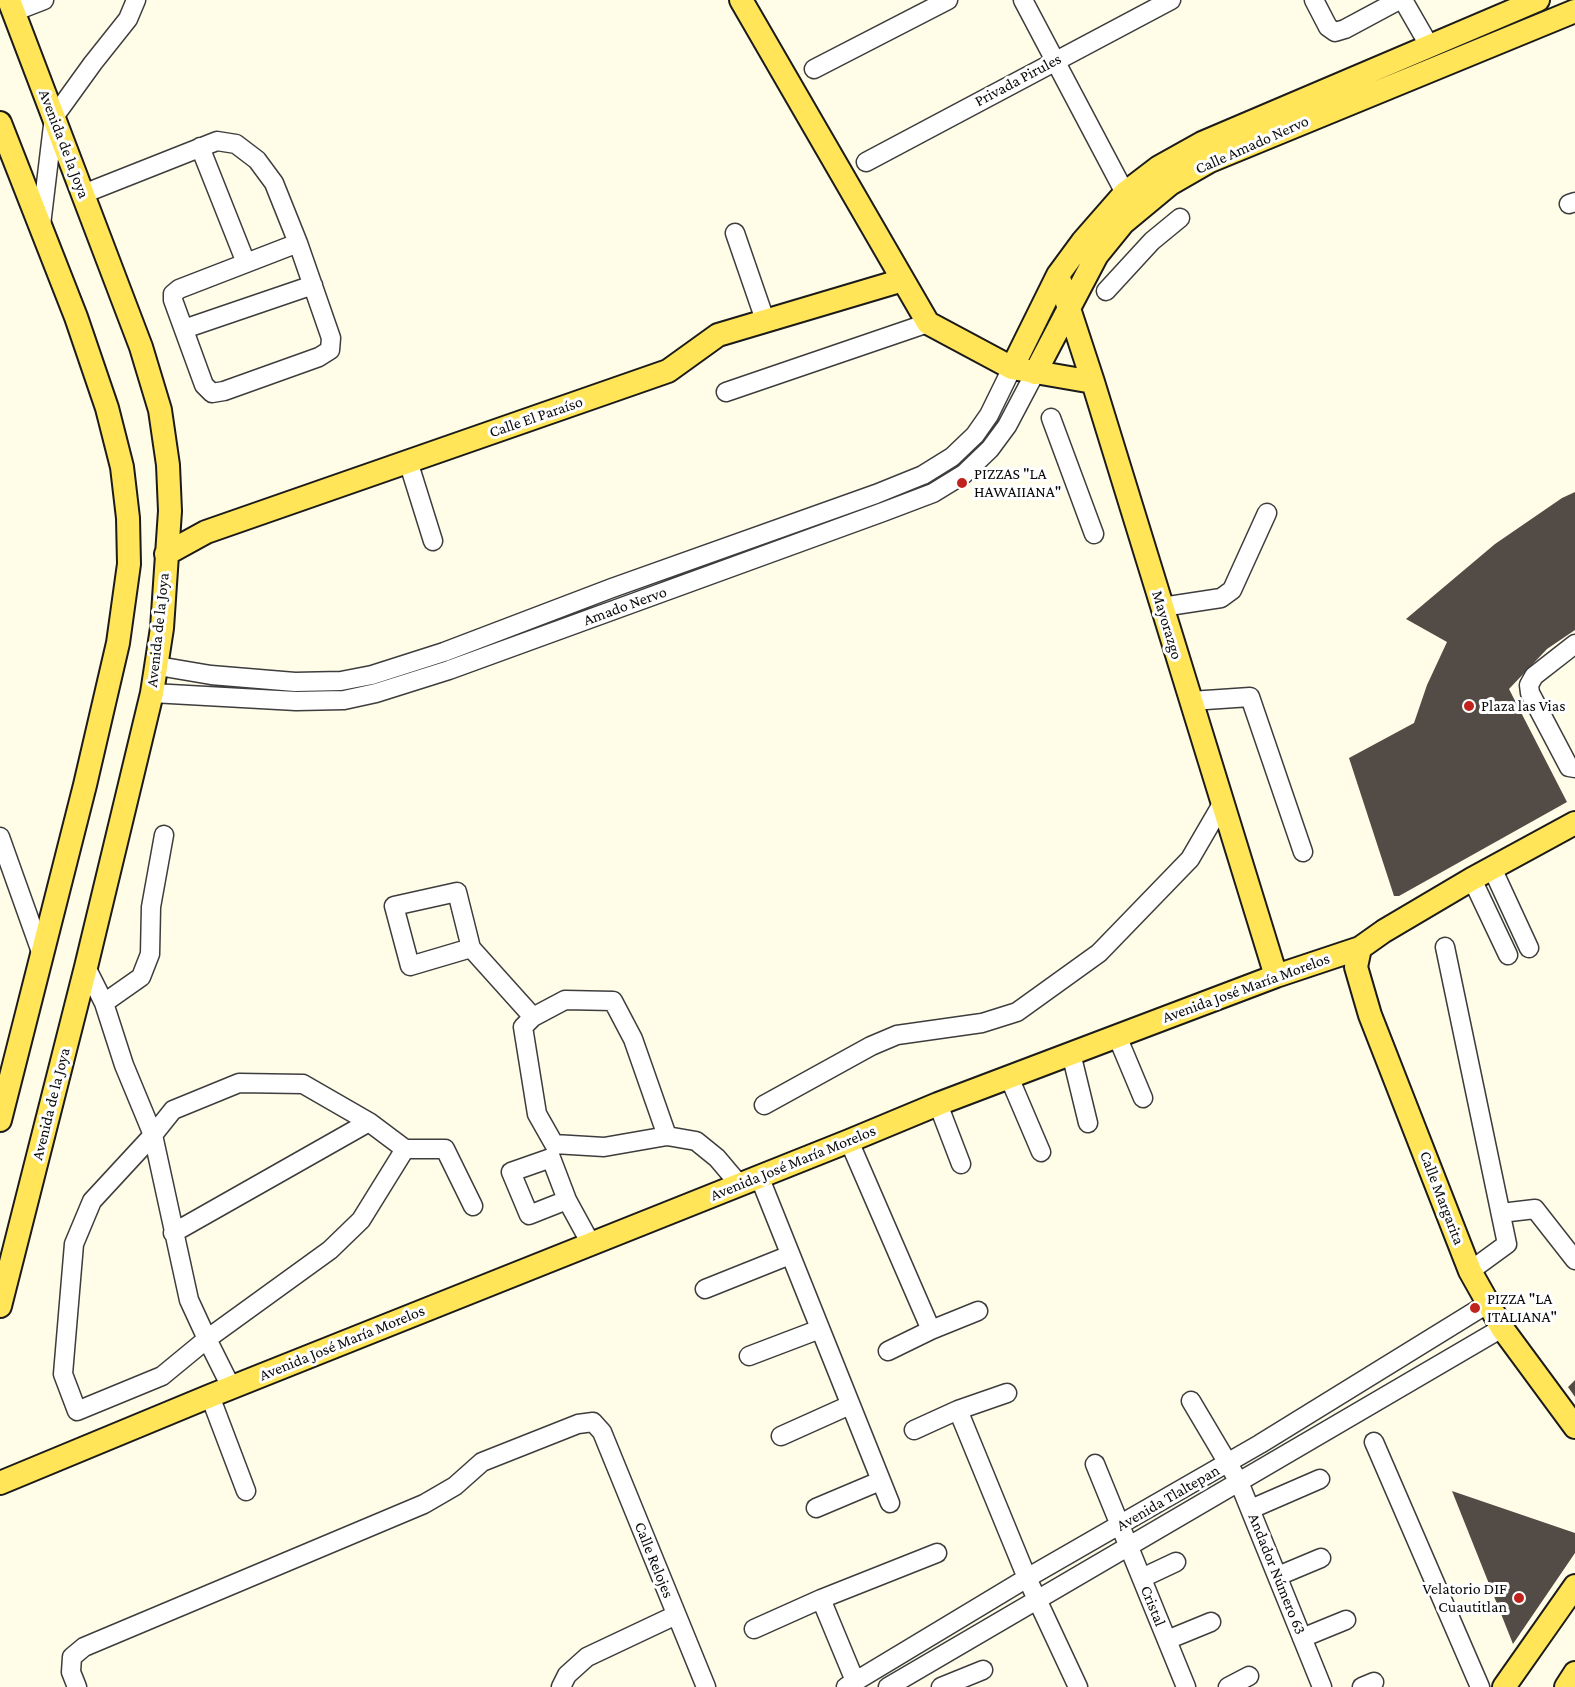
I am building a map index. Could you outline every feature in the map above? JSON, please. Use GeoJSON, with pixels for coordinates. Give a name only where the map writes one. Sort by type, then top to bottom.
{"type":"FeatureCollection","features":[{"type":"Feature","properties":{"kind":"main road"},"geometry":{"type":"LineString","coordinates":[[741,0],[928,323],[1012,368],[1093,382]]}},
{"type":"Feature","properties":{"kind":"main road","name":"Calle Amado Nervo"},"geometry":{"type":"LineString","coordinates":[[1035,373],[1096,255],[1123,223],[1154,196],[1210,161],[1287,118],[1430,47],[1537,0]]}},
{"type":"Feature","properties":{"kind":"main road","name":"Avenida de la Joya"},"geometry":{"type":"LineString","coordinates":[[0,1306],[86,967],[158,666],[170,511],[168,465],[160,410],[141,347],[11,6]]}},
{"type":"Feature","properties":{"kind":"main road","name":"Calle Amado Nervo"},"geometry":{"type":"LineString","coordinates":[[1012,368],[1058,275],[1083,241],[1125,193],[1159,167],[1202,143],[1287,118],[1575,10]]}},
{"type":"Feature","properties":{"kind":"main road"},"geometry":{"type":"LineString","coordinates":[[0,123],[76,317],[107,408],[122,467],[128,518],[129,564],[118,643],[85,785],[41,952],[9,1053],[0,1120]]}},
{"type":"Feature","properties":{"kind":"main road","name":"Mayorazgo"},"geometry":{"type":"LineString","coordinates":[[1058,275],[1276,976]]}},
{"type":"Feature","properties":{"kind":"main road","name":"Calle El Paraíso"},"geometry":{"type":"LineString","coordinates":[[166,554],[206,532],[668,371],[718,335],[903,280]]}},
{"type":"Feature","properties":{"kind":"main road","name":"Avenida José María Morelos"},"geometry":{"type":"LineString","coordinates":[[0,1483],[220,1392],[938,1104],[1276,976],[1360,948],[1384,931],[1472,879],[1575,823]]}},
{"type":"Feature","properties":{"kind":"main road","name":"Calle Margarita"},"geometry":{"type":"LineString","coordinates":[[1360,948],[1356,967],[1370,1015],[1470,1271],[1502,1328],[1575,1427]]}},
{"type":"Feature","properties":{"kind":"main road"},"geometry":{"type":"LineString","coordinates":[[1504,1687],[1575,1586]]}},
{"type":"Feature","properties":{"kind":"main road"},"geometry":{"type":"LineString","coordinates":[[1566,1687],[1575,1673]]}},
{"type":"Feature","properties":{"kind":"street"},"geometry":{"type":"LineString","coordinates":[[11,6],[44,0]]}},
{"type":"Feature","properties":{"kind":"street"},"geometry":{"type":"LineString","coordinates":[[41,225],[54,117],[93,63],[129,19],[136,0]]}},
{"type":"Feature","properties":{"kind":"street"},"geometry":{"type":"LineString","coordinates":[[814,69],[948,0]]}},
{"type":"Feature","properties":{"kind":"street"},"geometry":{"type":"LineString","coordinates":[[1023,0],[1125,193]]}},
{"type":"Feature","properties":{"kind":"street","name":"Privada Pirules"},"geometry":{"type":"LineString","coordinates":[[866,162],[1170,0]]}},
{"type":"Feature","properties":{"kind":"street"},"geometry":{"type":"LineString","coordinates":[[1314,0],[1329,27],[1335,32],[1401,0],[1430,47]]}},
{"type":"Feature","properties":{"kind":"street"},"geometry":{"type":"LineString","coordinates":[[1537,0],[1547,22]]}},
{"type":"Feature","properties":{"kind":"street"},"geometry":{"type":"LineString","coordinates":[[82,194],[217,141],[236,144],[257,160],[274,183],[297,243],[313,285],[331,338],[330,350],[319,357],[224,391],[212,393],[204,385],[173,300],[173,294],[179,289],[297,243]]}},
{"type":"Feature","properties":{"kind":"street"},"geometry":{"type":"LineString","coordinates":[[200,147],[246,263]]}},
{"type":"Feature","properties":{"kind":"street"},"geometry":{"type":"LineString","coordinates":[[1106,291],[1152,241],[1180,218]]}},
{"type":"Feature","properties":{"kind":"street"},"geometry":{"type":"LineString","coordinates":[[735,234],[765,320]]}},
{"type":"Feature","properties":{"kind":"street"},"geometry":{"type":"LineString","coordinates":[[184,329],[313,285]]}},
{"type":"Feature","properties":{"kind":"street"},"geometry":{"type":"LineString","coordinates":[[726,392],[928,323]]}},
{"type":"Feature","properties":{"kind":"street","name":"Amado Nervo"},"geometry":{"type":"LineString","coordinates":[[158,666],[211,675],[295,682],[341,681],[372,675],[444,652],[612,588],[876,494],[923,475],[952,457],[975,435],[989,415],[1012,368]]}},
{"type":"Feature","properties":{"kind":"street","name":"Amado Nervo"},"geometry":{"type":"LineString","coordinates":[[152,693],[296,701],[345,700],[376,693],[449,670],[883,513],[933,493],[964,474],[990,449],[1007,426],[1035,373]]}},
{"type":"Feature","properties":{"kind":"street"},"geometry":{"type":"LineString","coordinates":[[1051,418],[1094,534]]}},
{"type":"Feature","properties":{"kind":"street"},"geometry":{"type":"LineString","coordinates":[[408,461],[433,541]]}},
{"type":"Feature","properties":{"kind":"street"},"geometry":{"type":"LineString","coordinates":[[1162,608],[1221,598],[1232,590],[1267,513]]}},
{"type":"Feature","properties":{"kind":"street"},"geometry":{"type":"LineString","coordinates":[[1575,644],[1534,676],[1529,685],[1530,693],[1569,767],[1575,768]]}},
{"type":"Feature","properties":{"kind":"street"},"geometry":{"type":"LineString","coordinates":[[1191,701],[1250,697],[1303,852]]}},
{"type":"Feature","properties":{"kind":"street"},"geometry":{"type":"LineString","coordinates":[[764,1105],[871,1046],[897,1035],[982,1023],[1017,1012],[1099,953],[1190,859],[1222,804]]}},
{"type":"Feature","properties":{"kind":"street"},"geometry":{"type":"LineString","coordinates":[[104,1004],[141,977],[150,954],[151,907],[164,835]]}},
{"type":"Feature","properties":{"kind":"street"},"geometry":{"type":"LineString","coordinates":[[0,837],[41,952]]}},
{"type":"Feature","properties":{"kind":"street"},"geometry":{"type":"LineString","coordinates":[[1492,868],[1529,948]]}},
{"type":"Feature","properties":{"kind":"street"},"geometry":{"type":"LineString","coordinates":[[1472,879],[1508,955]]}},
{"type":"Feature","properties":{"kind":"street"},"geometry":{"type":"LineString","coordinates":[[471,948],[410,966],[394,906],[457,892],[471,948],[533,1017]]}},
{"type":"Feature","properties":{"kind":"street"},"geometry":{"type":"LineString","coordinates":[[1445,947],[1507,1244],[1470,1271]]}},
{"type":"Feature","properties":{"kind":"street"},"geometry":{"type":"LineString","coordinates":[[86,967],[104,1004],[124,1065],[153,1134],[189,1300],[207,1339],[246,1491]]}},
{"type":"Feature","properties":{"kind":"street"},"geometry":{"type":"LineString","coordinates":[[667,1136],[633,1039],[613,1001],[565,1000],[533,1017],[523,1027],[537,1114],[554,1144],[604,1147],[667,1136],[696,1141],[749,1180],[790,1255],[890,1503]]}},
{"type":"Feature","properties":{"kind":"street"},"geometry":{"type":"LineString","coordinates":[[1117,1036],[1143,1098]]}},
{"type":"Feature","properties":{"kind":"street"},"geometry":{"type":"LineString","coordinates":[[1071,1053],[1088,1123]]}},
{"type":"Feature","properties":{"kind":"street"},"geometry":{"type":"LineString","coordinates":[[1008,1077],[1041,1152]]}},
{"type":"Feature","properties":{"kind":"street"},"geometry":{"type":"LineString","coordinates":[[405,1149],[362,1220],[330,1250],[207,1339],[162,1376],[76,1411],[63,1374],[74,1244],[92,1201],[173,1110],[238,1083],[303,1084],[369,1122],[405,1149],[445,1149],[473,1206]]}},
{"type":"Feature","properties":{"kind":"street"},"geometry":{"type":"LineString","coordinates":[[938,1104],[961,1164]]}},
{"type":"Feature","properties":{"kind":"street"},"geometry":{"type":"LineString","coordinates":[[173,1233],[369,1122]]}},
{"type":"Feature","properties":{"kind":"street"},"geometry":{"type":"LineString","coordinates":[[849,1141],[931,1330]]}},
{"type":"Feature","properties":{"kind":"street"},"geometry":{"type":"LineString","coordinates":[[567,1200],[591,1244]]}},
{"type":"Feature","properties":{"kind":"street"},"geometry":{"type":"LineString","coordinates":[[1500,1213],[1535,1209],[1575,1260]]}},
{"type":"Feature","properties":{"kind":"street"},"geometry":{"type":"LineString","coordinates":[[705,1289],[790,1255]]}},
{"type":"Feature","properties":{"kind":"street","name":"Avenida Tlaltepan"},"geometry":{"type":"LineString","coordinates":[[850,1684],[1356,1386],[1487,1304]]}},
{"type":"Feature","properties":{"kind":"street"},"geometry":{"type":"LineString","coordinates":[[888,1351],[978,1311]]}},
{"type":"Feature","properties":{"kind":"street","name":"Avenida Tlaltepan"},"geometry":{"type":"LineString","coordinates":[[888,1687],[1502,1328]]}},
{"type":"Feature","properties":{"kind":"street"},"geometry":{"type":"LineString","coordinates":[[749,1356],[820,1329]]}},
{"type":"Feature","properties":{"kind":"street"},"geometry":{"type":"LineString","coordinates":[[1356,1386],[1368,1406]]}},
{"type":"Feature","properties":{"kind":"street"},"geometry":{"type":"LineString","coordinates":[[914,1430],[958,1410],[1007,1393]]}},
{"type":"Feature","properties":{"kind":"street","name":"Andador Número 63"},"geometry":{"type":"LineString","coordinates":[[1191,1401],[1239,1482],[1322,1687]]}},
{"type":"Feature","properties":{"kind":"street"},"geometry":{"type":"LineString","coordinates":[[781,1436],[850,1405]]}},
{"type":"Feature","properties":{"kind":"street"},"geometry":{"type":"LineString","coordinates":[[958,1410],[1027,1578],[1078,1687]]}},
{"type":"Feature","properties":{"kind":"street","name":"Calle Relojes"},"geometry":{"type":"LineString","coordinates":[[77,1687],[71,1672],[72,1657],[84,1647],[424,1503],[455,1486],[482,1462],[578,1424],[593,1422],[602,1432],[706,1687]]}},
{"type":"Feature","properties":{"kind":"street"},"geometry":{"type":"LineString","coordinates":[[1374,1442],[1480,1687]]}},
{"type":"Feature","properties":{"kind":"street","name":"Cristal"},"geometry":{"type":"LineString","coordinates":[[1095,1464],[1186,1687]]}},
{"type":"Feature","properties":{"kind":"street"},"geometry":{"type":"LineString","coordinates":[[1251,1509],[1320,1479]]}},
{"type":"Feature","properties":{"kind":"street"},"geometry":{"type":"LineString","coordinates":[[816,1508],[880,1481]]}},
{"type":"Feature","properties":{"kind":"street"},"geometry":{"type":"LineString","coordinates":[[754,1629],[821,1599],[937,1553]]}},
{"type":"Feature","properties":{"kind":"street"},"geometry":{"type":"LineString","coordinates":[[1278,1576],[1321,1558]]}},
{"type":"Feature","properties":{"kind":"street"},"geometry":{"type":"LineString","coordinates":[[1142,1578],[1176,1562]]}},
{"type":"Feature","properties":{"kind":"street"},"geometry":{"type":"LineString","coordinates":[[821,1599],[850,1684]]}},
{"type":"Feature","properties":{"kind":"street"},"geometry":{"type":"LineString","coordinates":[[561,1687],[567,1675],[587,1657],[676,1615]]}},
{"type":"Feature","properties":{"kind":"street"},"geometry":{"type":"LineString","coordinates":[[1302,1638],[1346,1620]]}},
{"type":"Feature","properties":{"kind":"street"},"geometry":{"type":"LineString","coordinates":[[1167,1640],[1211,1622]]}},
{"type":"Feature","properties":{"kind":"street"},"geometry":{"type":"LineString","coordinates":[[941,1687],[982,1670]]}},
{"type":"Feature","properties":{"kind":"street"},"geometry":{"type":"LineString","coordinates":[[1228,1687],[1249,1676]]}},
{"type":"Feature","properties":{"kind":"building","name":"Plaza las Vias"},"geometry":{"type":"Polygon","coordinates":[[[1575,492],[1575,630],[1547,649],[1509,689],[1567,802],[1399,896],[1394,896],[1349,758],[1414,723],[1427,685],[1447,642],[1406,619],[1495,544],[1562,498],[1575,492]]]}},
{"type":"Feature","properties":{"kind":"building"},"geometry":{"type":"Polygon","coordinates":[[[1575,1380],[1575,1397],[1568,1387],[1575,1380]]]}},
{"type":"Feature","properties":{"kind":"building","name":"Velatorio DIF Cuautitlan"},"geometry":{"type":"Polygon","coordinates":[[[1452,1491],[1575,1533],[1575,1553],[1513,1644],[1452,1491]]]}},
{"type":"Feature","properties":{"kind":"place","name":"PIZZAS \"LA HAWAIIANA\""},"geometry":{"type":"Point","coordinates":[962,483]}},
{"type":"Feature","properties":{"kind":"place","name":"Plaza las Vias"},"geometry":{"type":"Point","coordinates":[1469,706]}},
{"type":"Feature","properties":{"kind":"place","name":"PIZZA \"LA ITALIANA\""},"geometry":{"type":"Point","coordinates":[1475,1308]}},
{"type":"Feature","properties":{"kind":"place","name":"Velatorio DIF Cuautitlan"},"geometry":{"type":"Point","coordinates":[1519,1598]}}]}
